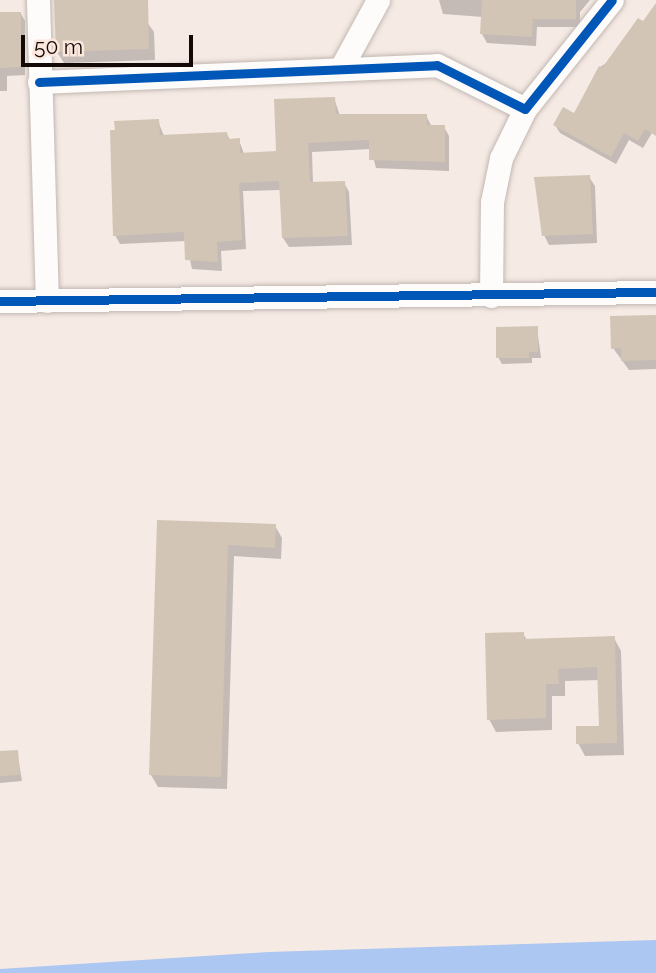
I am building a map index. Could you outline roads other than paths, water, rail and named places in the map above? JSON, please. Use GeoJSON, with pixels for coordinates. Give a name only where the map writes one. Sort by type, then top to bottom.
{"type":"FeatureCollection","features":[{"type":"Feature","properties":{"kind":"street"},"geometry":{"type":"LineString","coordinates":[[38,0],[47,301]]}},
{"type":"Feature","properties":{"kind":"street"},"geometry":{"type":"LineString","coordinates":[[341,68],[378,0]]}},
{"type":"Feature","properties":{"kind":"street"},"geometry":{"type":"LineString","coordinates":[[491,296],[492,202],[501,158],[525,109],[612,0]]}},
{"type":"Feature","properties":{"kind":"street"},"geometry":{"type":"LineString","coordinates":[[39,82],[437,65],[525,109]]}},
{"type":"Feature","properties":{"kind":"street"},"geometry":{"type":"LineString","coordinates":[[0,301],[656,292]]}},
{"type":"Feature","properties":{"kind":"water"},"geometry":{"type":"Polygon","coordinates":[[[656,940],[656,973],[0,973],[0,969],[268,952],[656,940]]]}}]}
